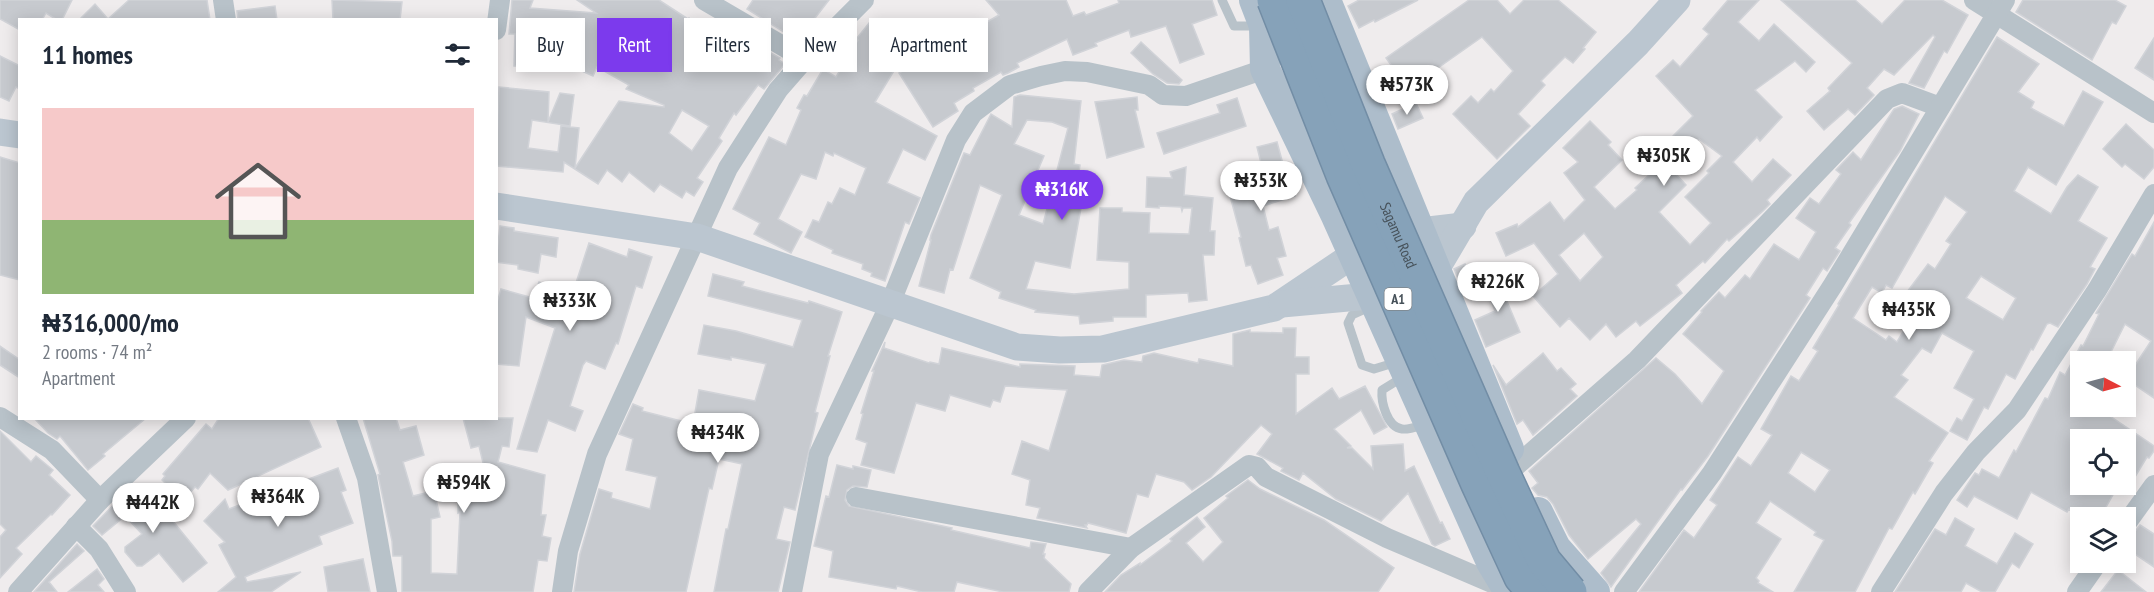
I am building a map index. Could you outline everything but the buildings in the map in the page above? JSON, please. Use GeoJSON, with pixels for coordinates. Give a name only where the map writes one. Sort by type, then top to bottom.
{"type":"FeatureCollection","features":[{"type":"Feature","properties":{"kind":"highway","name":"Sagamu Road"},"geometry":{"type":"LineString","coordinates":[[1303,0],[1368,164],[1503,473],[1544,561],[1570,592]]}},
{"type":"Feature","properties":{"kind":"highway","name":"Sagamu Road"},"geometry":{"type":"LineString","coordinates":[[1264,9],[1343,175],[1478,484],[1521,576],[1517,591]]}},
{"type":"Feature","properties":{"kind":"main road"},"geometry":{"type":"LineString","coordinates":[[1326,0],[1516,466],[1556,549],[1595,592]]}},
{"type":"Feature","properties":{"kind":"main road"},"geometry":{"type":"LineString","coordinates":[[1281,304],[1372,300],[1437,268],[1476,202],[1638,43],[1677,0]]}},
{"type":"Feature","properties":{"kind":"main road"},"geometry":{"type":"LineString","coordinates":[[1264,9],[1265,69],[1353,255],[1491,562],[1517,591]]}},
{"type":"Feature","properties":{"kind":"main road"},"geometry":{"type":"LineString","coordinates":[[0,132],[18,135]]}},
{"type":"Feature","properties":{"kind":"main road"},"geometry":{"type":"LineString","coordinates":[[498,206],[697,237],[1017,347],[1060,350],[1103,349],[1274,308],[1353,255],[1420,231],[1463,226]]}},
{"type":"Feature","properties":{"kind":"street"},"geometry":{"type":"LineString","coordinates":[[223,0],[226,18]]}},
{"type":"Feature","properties":{"kind":"street"},"geometry":{"type":"LineString","coordinates":[[498,18],[500,0]]}},
{"type":"Feature","properties":{"kind":"street"},"geometry":{"type":"LineString","coordinates":[[704,0],[783,46]]}},
{"type":"Feature","properties":{"kind":"street"},"geometry":{"type":"LineString","coordinates":[[846,18],[864,0]]}},
{"type":"Feature","properties":{"kind":"street"},"geometry":{"type":"LineString","coordinates":[[1974,0],[2001,7],[2154,113]]}},
{"type":"Feature","properties":{"kind":"street"},"geometry":{"type":"LineString","coordinates":[[1624,592],[1712,473],[1833,285],[2001,7]]}},
{"type":"Feature","properties":{"kind":"street"},"geometry":{"type":"LineString","coordinates":[[792,592],[819,454],[890,304],[956,140],[973,113],[1010,85],[1041,75],[1065,71],[1087,72],[1149,85],[1163,95],[1186,96],[1265,69]]}},
{"type":"Feature","properties":{"kind":"street"},"geometry":{"type":"LineString","coordinates":[[562,592],[568,551],[597,454],[728,168],[778,90],[794,72]]}},
{"type":"Feature","properties":{"kind":"street"},"geometry":{"type":"LineString","coordinates":[[1516,466],[1637,360],[1887,99],[1902,93],[1940,107]]}},
{"type":"Feature","properties":{"kind":"street"},"geometry":{"type":"LineString","coordinates":[[1881,592],[1944,493],[1976,452],[2017,410],[2097,290],[2154,194]]}},
{"type":"Feature","properties":{"kind":"street"},"geometry":{"type":"LineString","coordinates":[[0,417],[52,450],[100,500]]}},
{"type":"Feature","properties":{"kind":"street"},"geometry":{"type":"LineString","coordinates":[[18,592],[100,500],[184,420]]}},
{"type":"Feature","properties":{"kind":"street"},"geometry":{"type":"LineString","coordinates":[[347,420],[366,478],[387,592]]}},
{"type":"Feature","properties":{"kind":"street"},"geometry":{"type":"LineString","coordinates":[[1088,592],[1131,548],[1249,465],[1257,467],[1266,477],[1387,538],[1517,591]]}},
{"type":"Feature","properties":{"kind":"street"},"geometry":{"type":"LineString","coordinates":[[2136,510],[2154,485]]}},
{"type":"Feature","properties":{"kind":"street"},"geometry":{"type":"LineString","coordinates":[[856,497],[1131,548]]}},
{"type":"Feature","properties":{"kind":"street"},"geometry":{"type":"LineString","coordinates":[[76,526],[99,549],[126,592]]}},
{"type":"Feature","properties":{"kind":"street"},"geometry":{"type":"LineString","coordinates":[[2077,592],[2090,573]]}},
{"type":"Feature","properties":{"kind":"lane"},"geometry":{"type":"LineString","coordinates":[[1222,0],[1234,26],[1264,9]]}}]}
